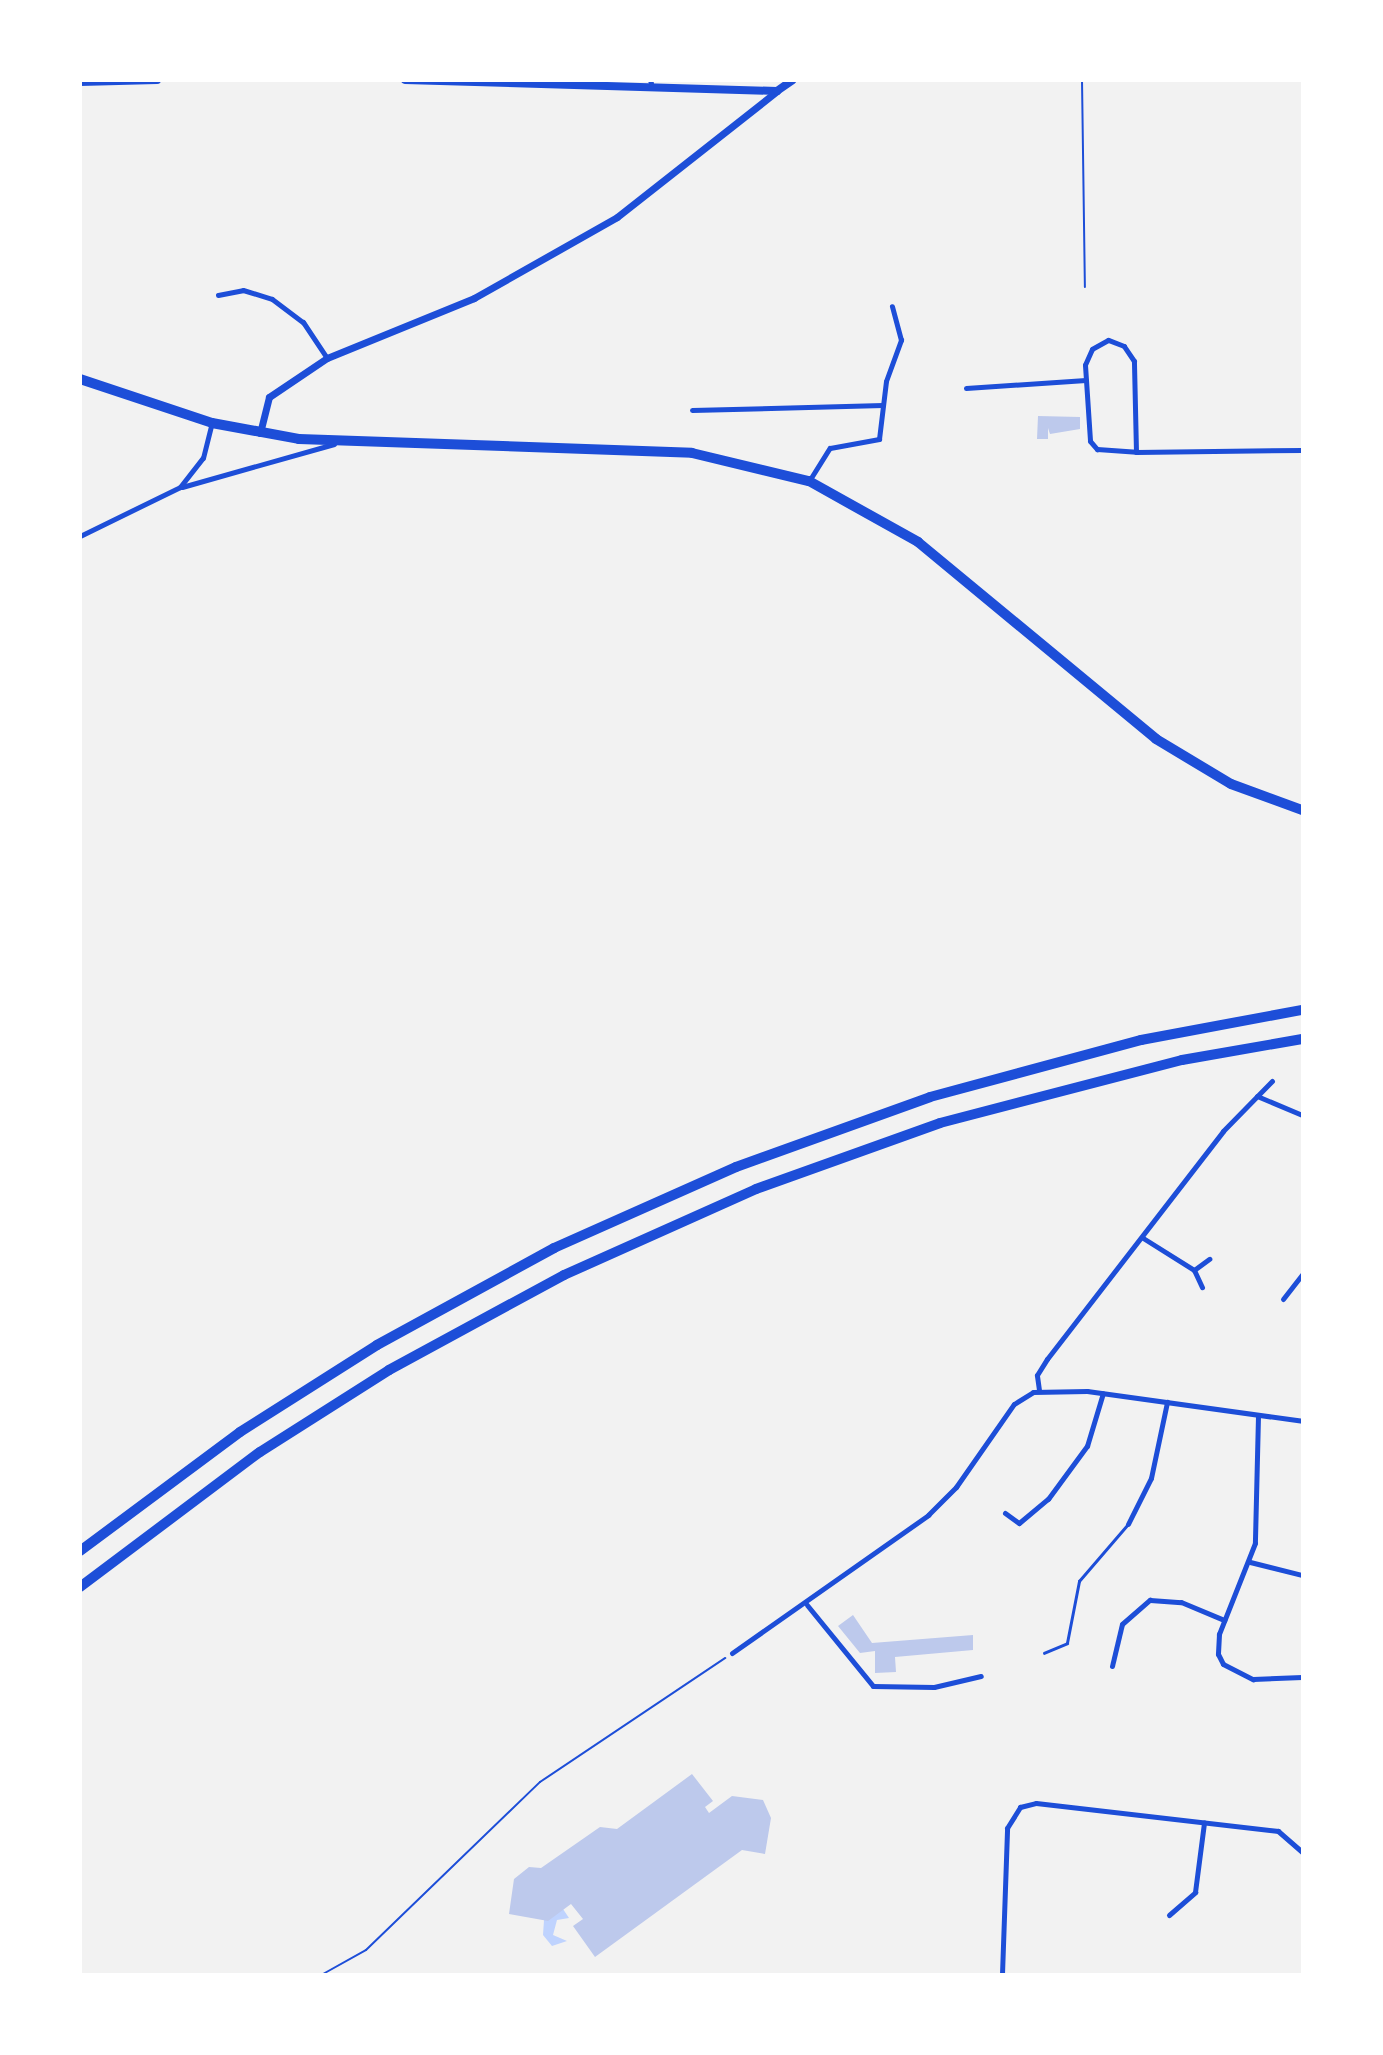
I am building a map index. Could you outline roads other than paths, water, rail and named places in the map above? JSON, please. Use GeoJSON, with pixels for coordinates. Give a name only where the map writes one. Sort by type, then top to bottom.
{"type":"FeatureCollection","features":[{"type":"Feature","properties":{"kind":"highway"},"geometry":{"type":"LineString","coordinates":[[80,379],[212,423],[260,433],[340,442],[669,451],[809,481],[918,542],[1156,739],[1231,783],[1303,810]]}},
{"type":"Feature","properties":{"kind":"highway"},"geometry":{"type":"LineString","coordinates":[[80,1551],[240,1432],[377,1345],[554,1248],[736,1167],[943,1093],[1141,1040],[1303,1010]]}},
{"type":"Feature","properties":{"kind":"highway"},"geometry":{"type":"LineString","coordinates":[[80,1587],[260,1452],[389,1370],[576,1269],[756,1189],[940,1123],[1182,1060],[1303,1039]]}},
{"type":"Feature","properties":{"kind":"main road"},"geometry":{"type":"LineString","coordinates":[[80,82],[157,80]]}},
{"type":"Feature","properties":{"kind":"main road"},"geometry":{"type":"LineString","coordinates":[[405,80],[650,82],[777,91],[793,80]]}},
{"type":"Feature","properties":{"kind":"street"},"geometry":{"type":"LineString","coordinates":[[260,433],[269,397],[327,358],[474,298],[617,217],[777,91]]}},
{"type":"Feature","properties":{"kind":"street"},"geometry":{"type":"LineString","coordinates":[[218,295],[243,290],[272,299],[303,322],[327,358]]}},
{"type":"Feature","properties":{"kind":"street"},"geometry":{"type":"LineString","coordinates":[[809,481],[830,448],[879,439],[883,405],[901,340],[892,306]]}},
{"type":"Feature","properties":{"kind":"street"},"geometry":{"type":"LineString","coordinates":[[1136,452],[1131,353],[1116,342],[1100,344],[1087,356],[1086,380],[1093,446],[1136,452],[1303,450]]}},
{"type":"Feature","properties":{"kind":"street"},"geometry":{"type":"LineString","coordinates":[[966,388],[1086,380]]}},
{"type":"Feature","properties":{"kind":"street"},"geometry":{"type":"LineString","coordinates":[[692,410],[883,405]]}},
{"type":"Feature","properties":{"kind":"street"},"geometry":{"type":"LineString","coordinates":[[180,488],[203,458],[212,423]]}},
{"type":"Feature","properties":{"kind":"street"},"geometry":{"type":"LineString","coordinates":[[80,536],[180,488],[340,442]]}},
{"type":"Feature","properties":{"kind":"street"},"geometry":{"type":"LineString","coordinates":[[1039,1390],[1041,1368],[1272,1081]]}},
{"type":"Feature","properties":{"kind":"street"},"geometry":{"type":"LineString","coordinates":[[1257,1097],[1303,1115]]}},
{"type":"Feature","properties":{"kind":"street"},"geometry":{"type":"LineString","coordinates":[[1143,1238],[1194,1270],[1202,1287]]}},
{"type":"Feature","properties":{"kind":"street"},"geometry":{"type":"LineString","coordinates":[[1194,1270],[1209,1259]]}},
{"type":"Feature","properties":{"kind":"street"},"geometry":{"type":"LineString","coordinates":[[1283,1298],[1303,1275]]}},
{"type":"Feature","properties":{"kind":"street"},"geometry":{"type":"LineString","coordinates":[[732,1653],[807,1605],[943,1502],[1014,1404],[1039,1390],[1103,1393],[1303,1420]]}},
{"type":"Feature","properties":{"kind":"street"},"geometry":{"type":"LineString","coordinates":[[1005,1513],[1019,1523],[1048,1499],[1087,1446],[1103,1393]]}},
{"type":"Feature","properties":{"kind":"street"},"geometry":{"type":"LineString","coordinates":[[1128,1524],[1151,1478],[1167,1402]]}},
{"type":"Feature","properties":{"kind":"street"},"geometry":{"type":"LineString","coordinates":[[1258,1416],[1250,1562],[1224,1620],[1217,1645],[1223,1664],[1253,1679],[1303,1677]]}},
{"type":"Feature","properties":{"kind":"street"},"geometry":{"type":"LineString","coordinates":[[1250,1562],[1303,1575]]}},
{"type":"Feature","properties":{"kind":"street"},"geometry":{"type":"LineString","coordinates":[[1112,1666],[1122,1624],[1150,1600],[1181,1602],[1224,1620]]}},
{"type":"Feature","properties":{"kind":"street"},"geometry":{"type":"LineString","coordinates":[[807,1605],[873,1686],[934,1687],[981,1676]]}},
{"type":"Feature","properties":{"kind":"street"},"geometry":{"type":"LineString","coordinates":[[1002,1975],[1007,1828],[1020,1807],[1036,1803],[1278,1831],[1301,1843],[1303,1852]]}},
{"type":"Feature","properties":{"kind":"street"},"geometry":{"type":"LineString","coordinates":[[1169,1915],[1195,1892],[1204,1823]]}},
{"type":"Feature","properties":{"kind":"lane"},"geometry":{"type":"LineString","coordinates":[[1044,1653],[1067,1643],[1079,1581],[1128,1524]]}},
{"type":"Feature","properties":{"kind":"water"},"geometry":{"type":"Polygon","coordinates":[[[563,1909],[569,1918],[557,1920],[553,1935],[567,1941],[552,1946],[543,1935],[544,1920],[563,1909]]]}}]}
